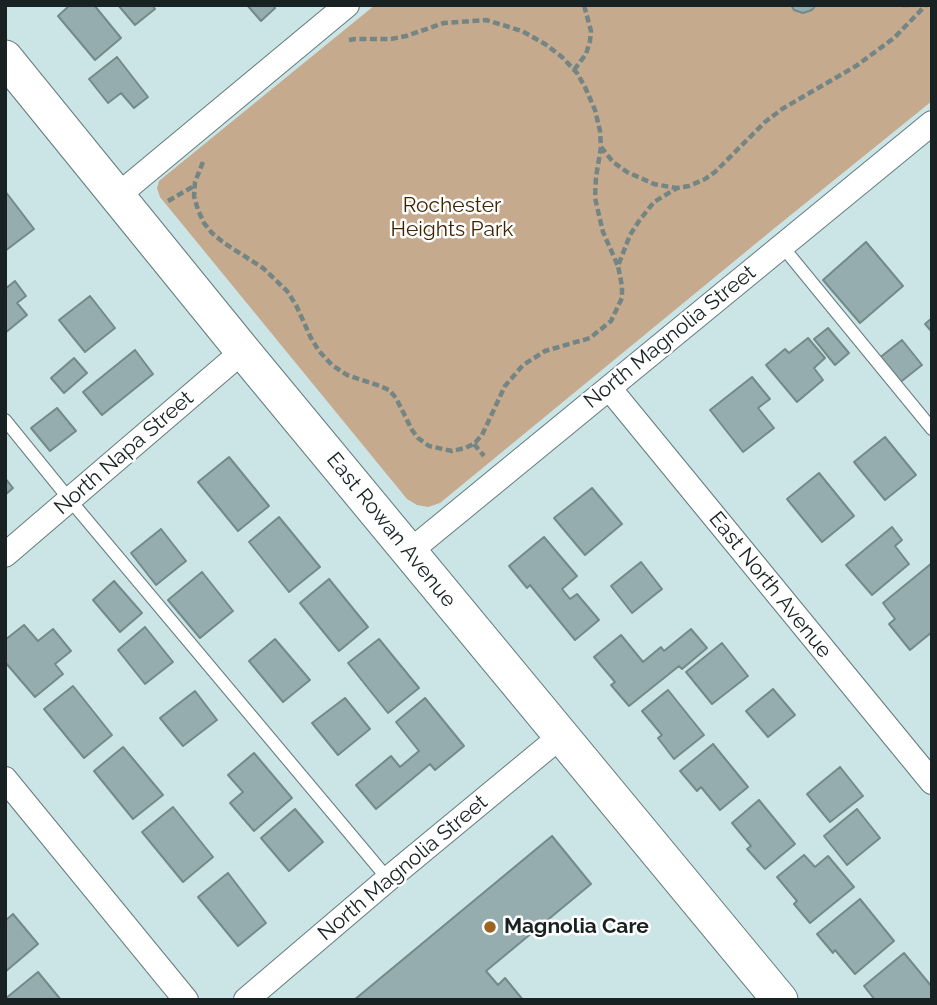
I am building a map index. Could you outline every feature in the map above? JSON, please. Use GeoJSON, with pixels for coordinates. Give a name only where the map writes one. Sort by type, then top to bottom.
{"type":"FeatureCollection","features":[{"type":"Feature","properties":{"kind":"street"},"geometry":{"type":"LineString","coordinates":[[117,197],[347,5]]}},
{"type":"Feature","properties":{"kind":"street","name":"East Rowan Avenue"},"geometry":{"type":"LineString","coordinates":[[5,58],[243,351],[780,1000]]}},
{"type":"Feature","properties":{"kind":"street","name":"North Magnolia Street"},"geometry":{"type":"LineString","coordinates":[[409,552],[932,123]]}},
{"type":"Feature","properties":{"kind":"street","name":"North Napa Street"},"geometry":{"type":"LineString","coordinates":[[5,555],[243,351]]}},
{"type":"Feature","properties":{"kind":"street","name":"East North Avenue"},"geometry":{"type":"LineString","coordinates":[[609,388],[932,782]]}},
{"type":"Feature","properties":{"kind":"street","name":"North Magnolia Street"},"geometry":{"type":"LineString","coordinates":[[246,1000],[561,736]]}},
{"type":"Feature","properties":{"kind":"street"},"geometry":{"type":"LineString","coordinates":[[5,779],[187,1000]]}},
{"type":"Feature","properties":{"kind":"lane"},"geometry":{"type":"LineString","coordinates":[[782,246],[932,429]]}},
{"type":"Feature","properties":{"kind":"lane"},"geometry":{"type":"LineString","coordinates":[[5,420],[388,879]]}},
{"type":"Feature","properties":{"kind":"path"},"geometry":{"type":"LineString","coordinates":[[574,70],[586,54],[590,41],[591,31],[584,5]]}},
{"type":"Feature","properties":{"kind":"path"},"geometry":{"type":"LineString","coordinates":[[902,5],[914,5]]}},
{"type":"Feature","properties":{"kind":"path"},"geometry":{"type":"LineString","coordinates":[[618,266],[630,235],[654,202],[677,188],[705,179],[782,109],[856,66],[894,38],[929,5],[932,11]]}},
{"type":"Feature","properties":{"kind":"path"},"geometry":{"type":"LineString","coordinates":[[205,159],[194,196],[204,223],[223,243],[262,268],[287,292],[319,351],[332,365],[347,375],[389,390],[402,407],[412,430],[429,446],[452,451],[474,444],[482,435],[505,386],[523,365],[545,351],[590,338],[611,321],[622,298],[618,266],[603,232],[596,198],[601,147],[594,110],[585,87],[562,57],[522,31],[486,20],[444,23],[391,39],[355,39],[342,42]]}},
{"type":"Feature","properties":{"kind":"path"},"geometry":{"type":"LineString","coordinates":[[601,147],[613,162],[627,173],[654,184],[677,188]]}},
{"type":"Feature","properties":{"kind":"path"},"geometry":{"type":"LineString","coordinates":[[168,201],[195,186]]}},
{"type":"Feature","properties":{"kind":"path"},"geometry":{"type":"LineString","coordinates":[[474,444],[487,460]]}},
{"type":"Feature","properties":{"kind":"green space","name":"Rochester Heights Park"},"geometry":{"type":"Polygon","coordinates":[[[375,5],[932,5],[932,101],[440,503],[428,507],[407,499],[160,197],[157,188],[159,181],[375,5]]]}},
{"type":"Feature","properties":{"kind":"building"},"geometry":{"type":"Polygon","coordinates":[[[70,5],[94,5],[121,38],[95,60],[58,16],[70,5]]]}},
{"type":"Feature","properties":{"kind":"building"},"geometry":{"type":"Polygon","coordinates":[[[118,5],[152,5],[155,9],[135,25],[118,5]]]}},
{"type":"Feature","properties":{"kind":"building"},"geometry":{"type":"Polygon","coordinates":[[[247,5],[273,5],[275,8],[261,21],[247,5]]]}},
{"type":"Feature","properties":{"kind":"building"},"geometry":{"type":"Polygon","coordinates":[[[791,5],[816,5],[812,10],[803,13],[794,10],[791,5]]]}},
{"type":"Feature","properties":{"kind":"building"},"geometry":{"type":"Polygon","coordinates":[[[117,57],[148,97],[134,108],[121,93],[108,103],[89,79],[117,57]]]}},
{"type":"Feature","properties":{"kind":"building"},"geometry":{"type":"Polygon","coordinates":[[[5,191],[34,229],[5,251],[5,191]]]}},
{"type":"Feature","properties":{"kind":"building"},"geometry":{"type":"Polygon","coordinates":[[[866,242],[903,286],[860,323],[823,280],[866,242]]]}},
{"type":"Feature","properties":{"kind":"building"},"geometry":{"type":"Polygon","coordinates":[[[15,281],[26,296],[17,303],[27,315],[5,333],[5,289],[15,281]]]}},
{"type":"Feature","properties":{"kind":"building"},"geometry":{"type":"Polygon","coordinates":[[[90,296],[115,328],[85,352],[59,320],[90,296]]]}},
{"type":"Feature","properties":{"kind":"building"},"geometry":{"type":"Polygon","coordinates":[[[932,318],[932,332],[925,324],[932,318]]]}},
{"type":"Feature","properties":{"kind":"building"},"geometry":{"type":"Polygon","coordinates":[[[828,328],[849,353],[835,365],[814,339],[828,328]]]}},
{"type":"Feature","properties":{"kind":"building"},"geometry":{"type":"Polygon","coordinates":[[[808,338],[825,358],[814,368],[823,380],[797,402],[766,365],[785,349],[789,353],[808,338]]]}},
{"type":"Feature","properties":{"kind":"building"},"geometry":{"type":"Polygon","coordinates":[[[902,340],[922,365],[898,384],[878,359],[902,340]]]}},
{"type":"Feature","properties":{"kind":"building"},"geometry":{"type":"Polygon","coordinates":[[[135,350],[153,374],[102,415],[83,392],[135,350]]]}},
{"type":"Feature","properties":{"kind":"building"},"geometry":{"type":"Polygon","coordinates":[[[74,358],[87,373],[64,393],[51,378],[74,358]]]}},
{"type":"Feature","properties":{"kind":"building"},"geometry":{"type":"Polygon","coordinates":[[[752,377],[770,399],[758,408],[774,428],[743,452],[710,410],[752,377]]]}},
{"type":"Feature","properties":{"kind":"building"},"geometry":{"type":"Polygon","coordinates":[[[57,408],[76,431],[50,451],[31,428],[57,408]]]}},
{"type":"Feature","properties":{"kind":"building"},"geometry":{"type":"Polygon","coordinates":[[[885,437],[916,475],[885,500],[854,462],[885,437]]]}},
{"type":"Feature","properties":{"kind":"building"},"geometry":{"type":"Polygon","coordinates":[[[229,457],[269,506],[238,531],[198,482],[229,457]]]}},
{"type":"Feature","properties":{"kind":"building"},"geometry":{"type":"Polygon","coordinates":[[[819,473],[854,516],[822,542],[787,499],[819,473]]]}},
{"type":"Feature","properties":{"kind":"building"},"geometry":{"type":"Polygon","coordinates":[[[5,478],[13,488],[5,495],[5,478]]]}},
{"type":"Feature","properties":{"kind":"building"},"geometry":{"type":"Polygon","coordinates":[[[592,488],[622,524],[585,555],[554,518],[592,488]]]}},
{"type":"Feature","properties":{"kind":"building"},"geometry":{"type":"Polygon","coordinates":[[[279,517],[320,567],[289,592],[249,542],[279,517]]]}},
{"type":"Feature","properties":{"kind":"building"},"geometry":{"type":"Polygon","coordinates":[[[892,527],[902,540],[895,546],[909,564],[872,595],[846,565],[892,527]]]}},
{"type":"Feature","properties":{"kind":"building"},"geometry":{"type":"Polygon","coordinates":[[[161,529],[186,561],[156,585],[131,553],[161,529]]]}},
{"type":"Feature","properties":{"kind":"building"},"geometry":{"type":"Polygon","coordinates":[[[544,537],[577,576],[562,589],[570,599],[577,594],[599,620],[575,640],[530,585],[527,588],[509,566],[544,537]]]}},
{"type":"Feature","properties":{"kind":"building"},"geometry":{"type":"Polygon","coordinates":[[[641,562],[662,589],[632,613],[611,586],[641,562]]]}},
{"type":"Feature","properties":{"kind":"building"},"geometry":{"type":"Polygon","coordinates":[[[932,563],[932,632],[910,650],[889,624],[895,619],[883,603],[932,563]]]}},
{"type":"Feature","properties":{"kind":"building"},"geometry":{"type":"Polygon","coordinates":[[[202,572],[233,611],[200,638],[168,600],[202,572]]]}},
{"type":"Feature","properties":{"kind":"building"},"geometry":{"type":"Polygon","coordinates":[[[329,579],[368,627],[339,651],[300,603],[329,579]]]}},
{"type":"Feature","properties":{"kind":"building"},"geometry":{"type":"Polygon","coordinates":[[[114,581],[142,613],[120,632],[93,600],[114,581]]]}},
{"type":"Feature","properties":{"kind":"building"},"geometry":{"type":"Polygon","coordinates":[[[24,625],[38,641],[53,629],[71,651],[55,664],[63,674],[35,697],[5,662],[5,640],[24,625]]]}},
{"type":"Feature","properties":{"kind":"building"},"geometry":{"type":"Polygon","coordinates":[[[145,627],[173,662],[145,684],[118,650],[145,627]]]}},
{"type":"Feature","properties":{"kind":"building"},"geometry":{"type":"Polygon","coordinates":[[[691,629],[707,648],[682,669],[679,666],[629,706],[611,685],[615,682],[594,657],[621,635],[643,662],[661,647],[664,651],[691,629]]]}},
{"type":"Feature","properties":{"kind":"building"},"geometry":{"type":"Polygon","coordinates":[[[275,639],[310,680],[283,702],[249,661],[275,639]]]}},
{"type":"Feature","properties":{"kind":"building"},"geometry":{"type":"Polygon","coordinates":[[[379,639],[419,688],[388,713],[348,663],[379,639]]]}},
{"type":"Feature","properties":{"kind":"building"},"geometry":{"type":"Polygon","coordinates":[[[722,643],[748,676],[712,704],[686,672],[722,643]]]}},
{"type":"Feature","properties":{"kind":"building"},"geometry":{"type":"Polygon","coordinates":[[[73,686],[112,735],[84,758],[44,709],[73,686]]]}},
{"type":"Feature","properties":{"kind":"building"},"geometry":{"type":"Polygon","coordinates":[[[773,689],[795,715],[768,737],[746,711],[773,689]]]}},
{"type":"Feature","properties":{"kind":"building"},"geometry":{"type":"Polygon","coordinates":[[[668,690],[704,735],[674,759],[658,738],[662,735],[642,711],[668,690]]]}},
{"type":"Feature","properties":{"kind":"building"},"geometry":{"type":"Polygon","coordinates":[[[195,691],[217,720],[183,746],[160,718],[195,691]]]}},
{"type":"Feature","properties":{"kind":"building"},"geometry":{"type":"Polygon","coordinates":[[[345,698],[370,729],[338,755],[312,723],[345,698]]]}},
{"type":"Feature","properties":{"kind":"building"},"geometry":{"type":"Polygon","coordinates":[[[425,698],[464,746],[435,770],[430,764],[376,809],[356,785],[391,756],[400,767],[419,751],[396,722],[425,698]]]}},
{"type":"Feature","properties":{"kind":"building"},"geometry":{"type":"Polygon","coordinates":[[[713,744],[748,787],[720,810],[701,787],[697,791],[680,771],[713,744]]]}},
{"type":"Feature","properties":{"kind":"building"},"geometry":{"type":"Polygon","coordinates":[[[123,747],[163,795],[133,819],[94,771],[123,747]]]}},
{"type":"Feature","properties":{"kind":"building"},"geometry":{"type":"Polygon","coordinates":[[[254,753],[292,798],[254,831],[230,803],[243,792],[228,775],[254,753]]]}},
{"type":"Feature","properties":{"kind":"building"},"geometry":{"type":"Polygon","coordinates":[[[840,767],[863,796],[830,822],[807,794],[840,767]]]}},
{"type":"Feature","properties":{"kind":"building"},"geometry":{"type":"Polygon","coordinates":[[[759,800],[795,844],[765,869],[747,849],[751,846],[732,823],[759,800]]]}},
{"type":"Feature","properties":{"kind":"building"},"geometry":{"type":"Polygon","coordinates":[[[173,807],[213,857],[183,882],[142,832],[173,807]]]}},
{"type":"Feature","properties":{"kind":"building"},"geometry":{"type":"Polygon","coordinates":[[[295,809],[323,842],[289,871],[261,838],[295,809]]]}},
{"type":"Feature","properties":{"kind":"building"},"geometry":{"type":"Polygon","coordinates":[[[857,809],[880,838],[847,865],[824,836],[857,809]]]}},
{"type":"Feature","properties":{"kind":"building","name":"Magnolia Care"},"geometry":{"type":"Polygon","coordinates":[[[552,836],[591,884],[486,971],[498,985],[505,978],[523,1000],[354,1000],[552,836]]]}},
{"type":"Feature","properties":{"kind":"building"},"geometry":{"type":"Polygon","coordinates":[[[804,855],[815,867],[828,856],[854,887],[810,923],[794,904],[797,901],[777,877],[804,855]]]}},
{"type":"Feature","properties":{"kind":"building"},"geometry":{"type":"Polygon","coordinates":[[[228,873],[266,923],[238,946],[198,897],[228,873]]]}},
{"type":"Feature","properties":{"kind":"building"},"geometry":{"type":"Polygon","coordinates":[[[860,899],[894,941],[855,974],[817,934],[860,899]]]}},
{"type":"Feature","properties":{"kind":"building"},"geometry":{"type":"Polygon","coordinates":[[[13,914],[38,944],[5,972],[5,921],[13,914]]]}},
{"type":"Feature","properties":{"kind":"building"},"geometry":{"type":"Polygon","coordinates":[[[904,953],[932,987],[932,1000],[875,1000],[864,986],[904,953]]]}},
{"type":"Feature","properties":{"kind":"building"},"geometry":{"type":"Polygon","coordinates":[[[38,972],[61,1000],[5,1000],[5,999],[38,972]]]}},
{"type":"Feature","properties":{"kind":"place","name":"Magnolia Care"},"geometry":{"type":"Point","coordinates":[490,927]}}]}
